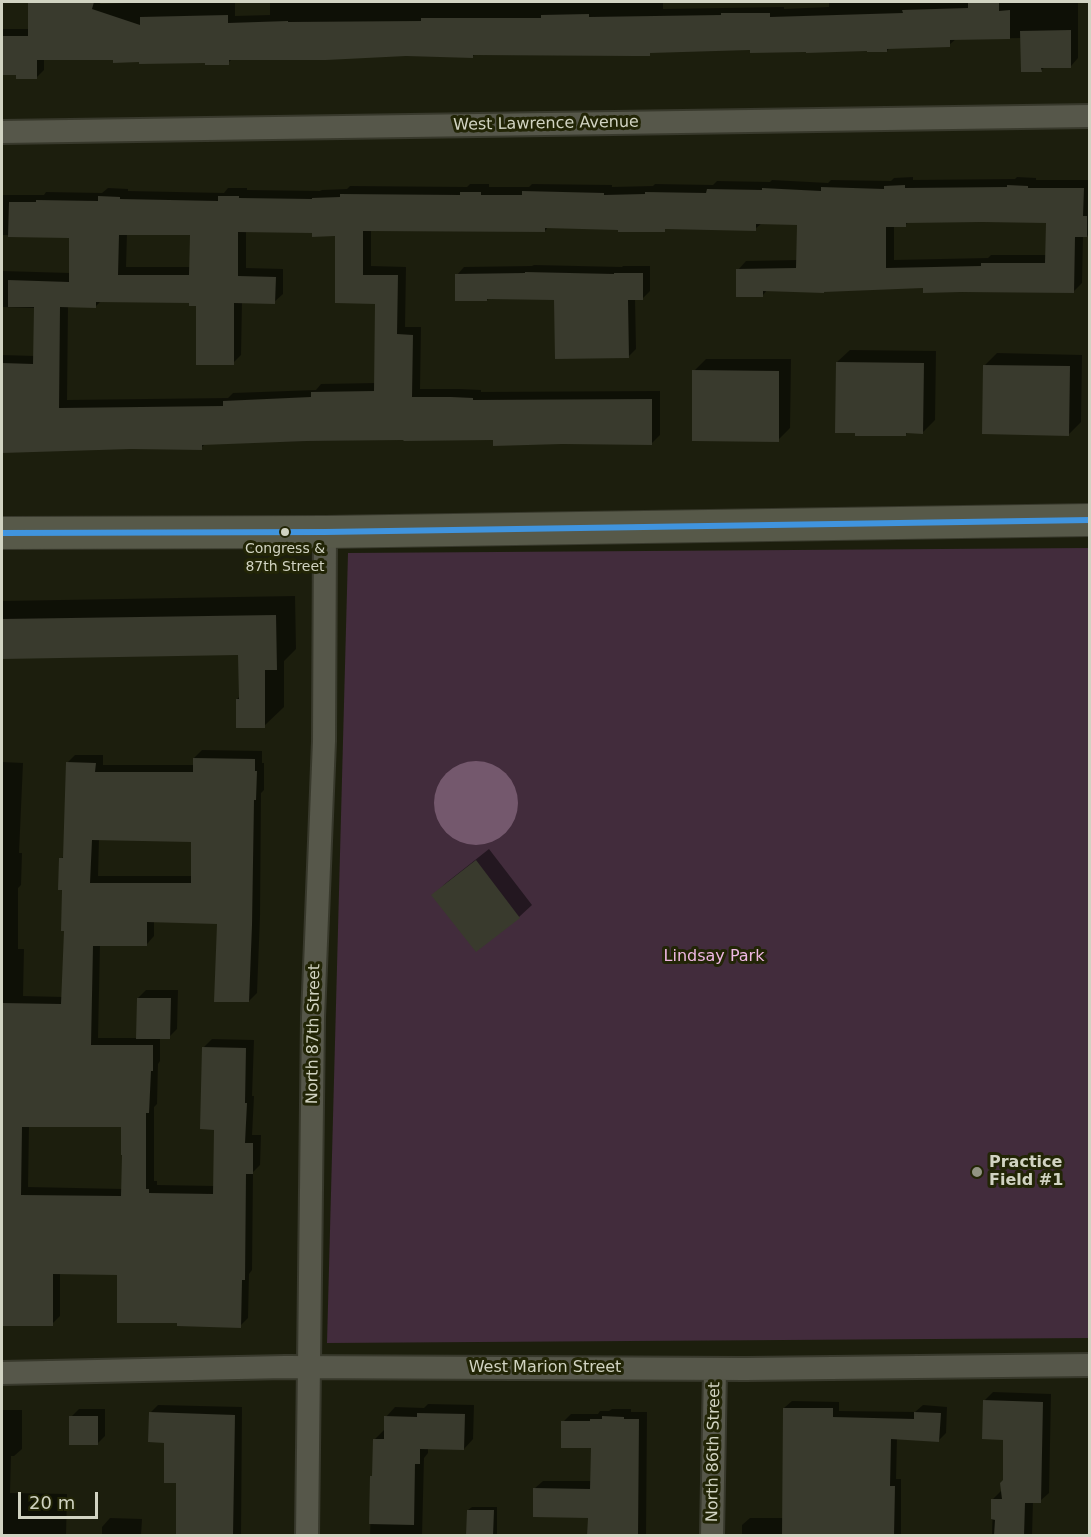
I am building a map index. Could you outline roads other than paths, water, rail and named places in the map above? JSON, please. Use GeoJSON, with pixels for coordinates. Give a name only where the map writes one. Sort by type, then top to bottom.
{"type":"FeatureCollection","features":[{"type":"Feature","properties":{"kind":"street","name":"West Lawrence Avenue"},"geometry":{"type":"LineString","coordinates":[[2,132],[1089,116]]}},
{"type":"Feature","properties":{"kind":"street"},"geometry":{"type":"LineString","coordinates":[[2,534],[326,532],[1089,520]]}},
{"type":"Feature","properties":{"kind":"street","name":"North 87th Street"},"geometry":{"type":"LineString","coordinates":[[307,1536],[313,1017],[324,741],[326,532]]}},
{"type":"Feature","properties":{"kind":"street","name":"West Marion Street"},"geometry":{"type":"LineString","coordinates":[[2,1373],[310,1367],[715,1369],[1089,1365]]}},
{"type":"Feature","properties":{"kind":"street","name":"North 86th Street"},"geometry":{"type":"LineString","coordinates":[[712,1536],[715,1369]]}},
{"type":"Feature","properties":{"kind":"place","name":"Congress & 87th Street"},"geometry":{"type":"Point","coordinates":[285,532]}},
{"type":"Feature","properties":{"kind":"place","name":"Practice Field #1"},"geometry":{"type":"Point","coordinates":[977,1172]}},
{"type":"Feature","properties":{"kind":"park label","name":"Lindsay Park"},"geometry":{"type":"Point","coordinates":[714,957]}}]}
